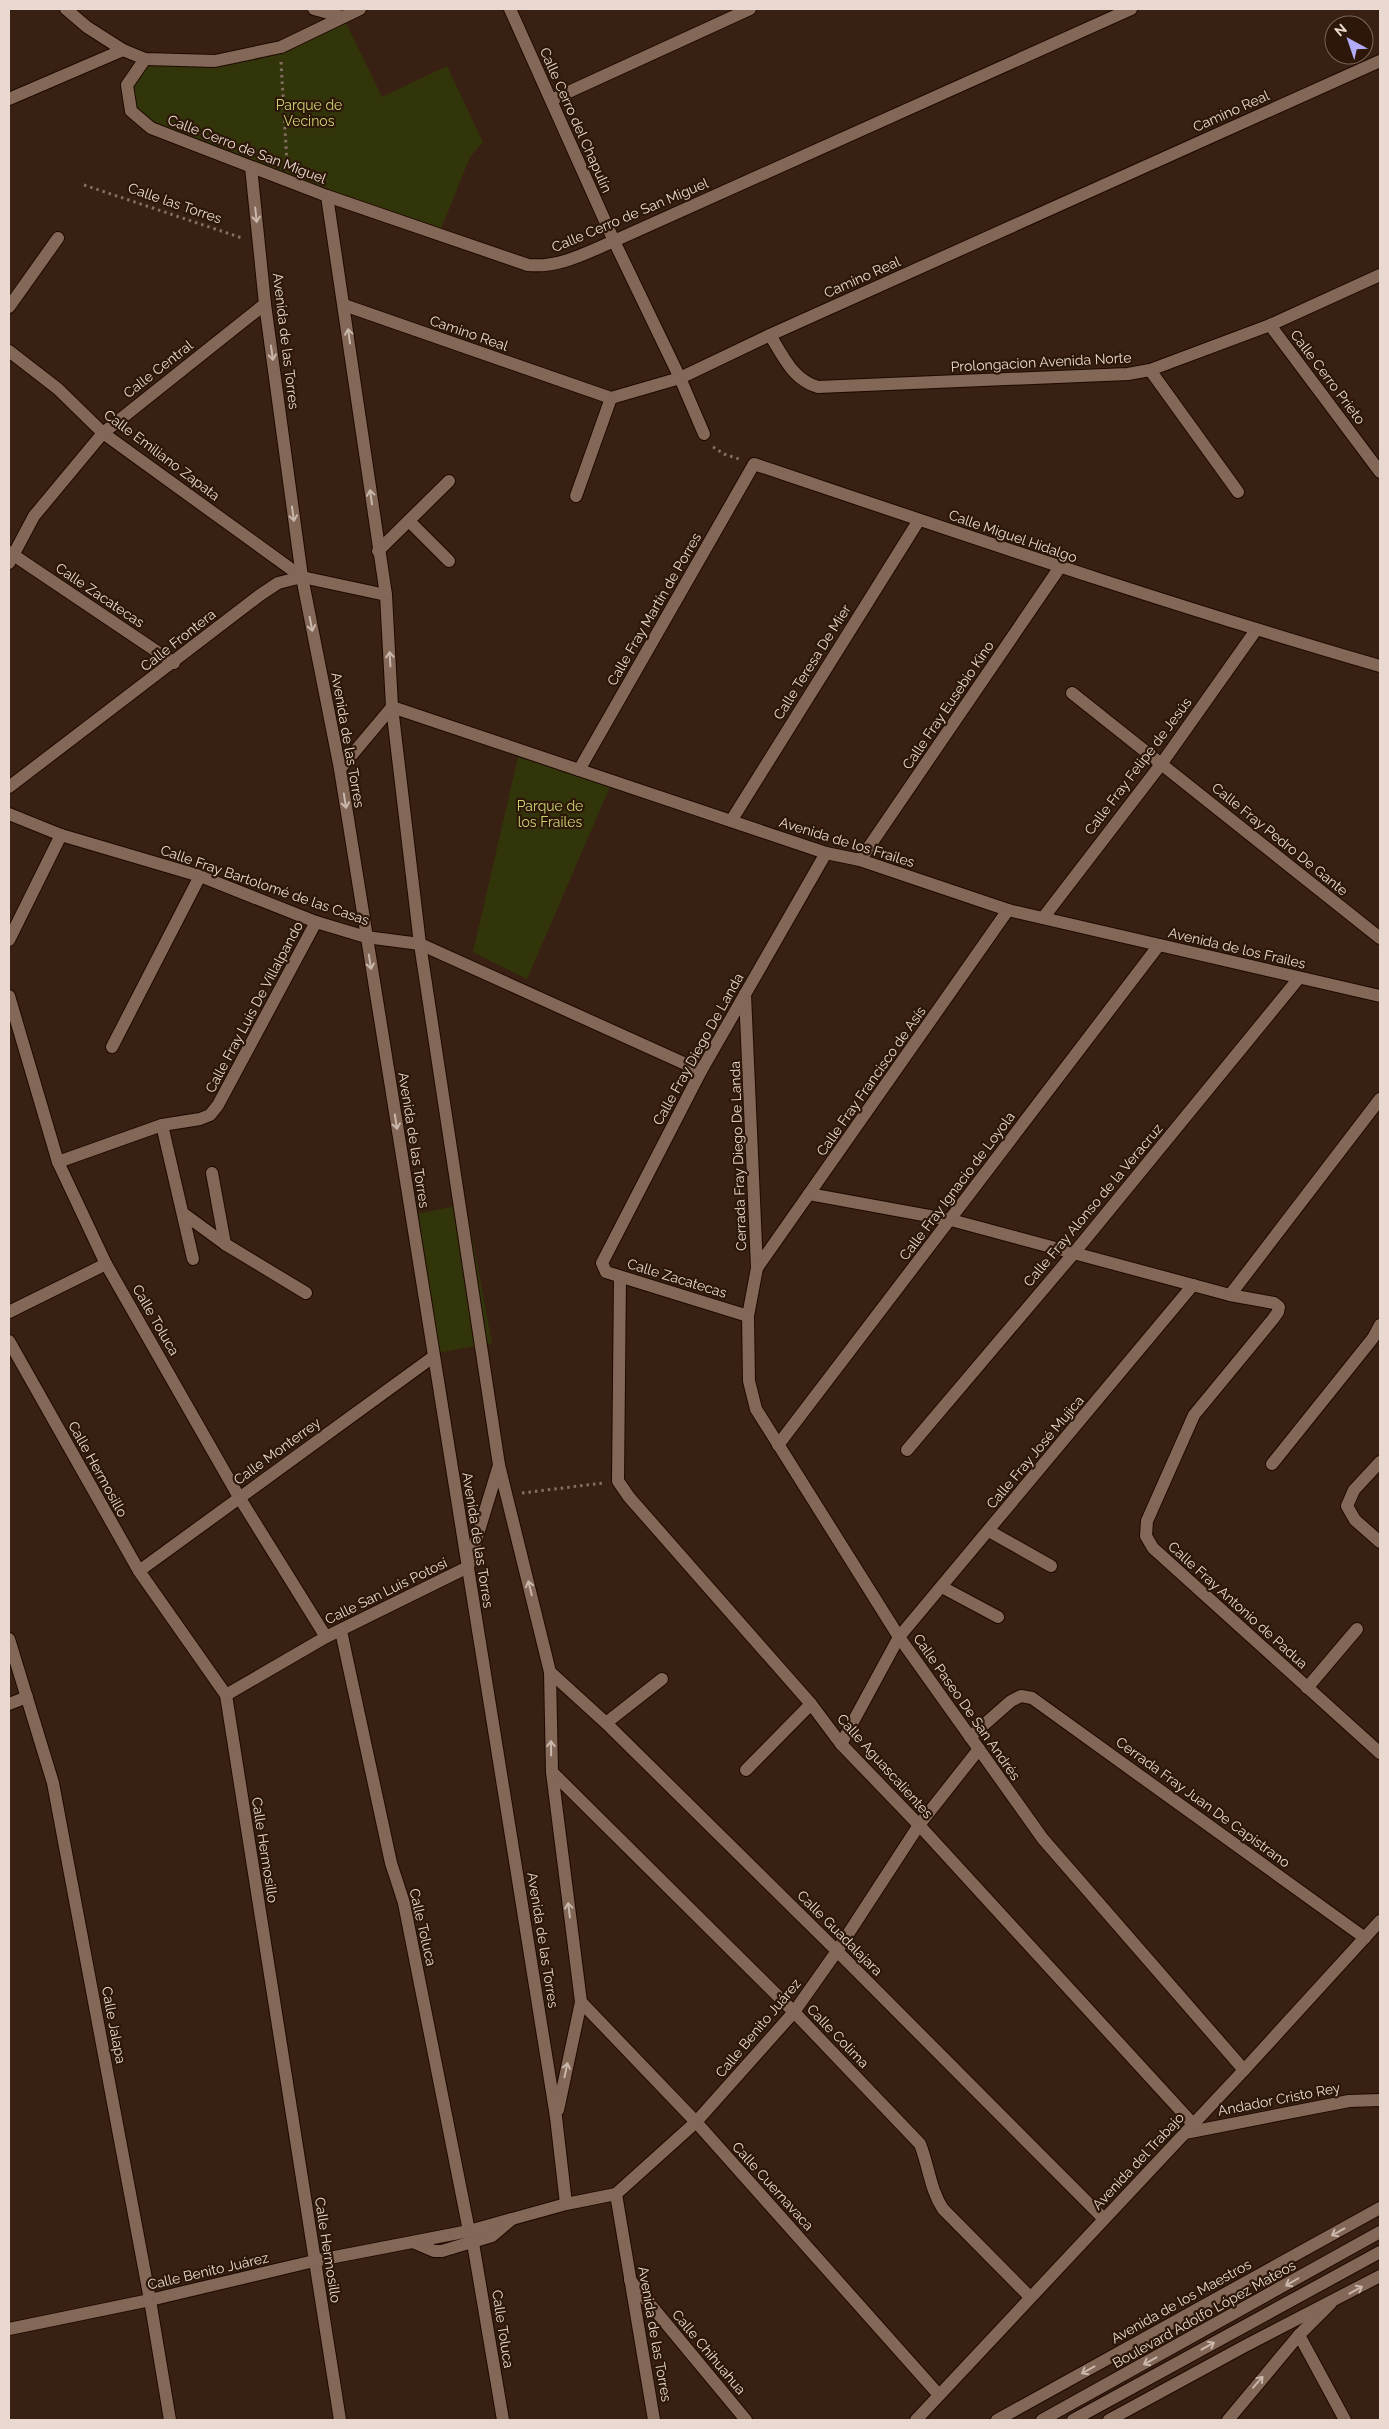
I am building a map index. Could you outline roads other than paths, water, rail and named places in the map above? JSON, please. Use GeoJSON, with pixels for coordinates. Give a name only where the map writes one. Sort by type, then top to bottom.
{"type":"FeatureCollection","features":[{"type":"Feature","properties":{"kind":"street"},"geometry":{"type":"LineString","coordinates":[[66,9],[87,27],[123,50],[145,59],[215,61],[280,46],[360,9]]}},
{"type":"Feature","properties":{"kind":"street"},"geometry":{"type":"LineString","coordinates":[[314,9],[343,17]]}},
{"type":"Feature","properties":{"kind":"street","name":"Calle Cerro del Chapulín"},"geometry":{"type":"LineString","coordinates":[[510,9],[614,241],[680,378]]}},
{"type":"Feature","properties":{"kind":"street"},"geometry":{"type":"LineString","coordinates":[[551,100],[750,9]]}},
{"type":"Feature","properties":{"kind":"street","name":"Calle Cerro de San Miguel"},"geometry":{"type":"LineString","coordinates":[[145,59],[127,85],[131,111],[151,128],[327,196],[528,265],[543,266],[560,263],[614,241],[1131,9]]}},
{"type":"Feature","properties":{"kind":"street"},"geometry":{"type":"LineString","coordinates":[[9,99],[123,50]]}},
{"type":"Feature","properties":{"kind":"street","name":"Camino Real"},"geometry":{"type":"LineString","coordinates":[[344,305],[611,398],[680,378],[770,335],[1380,61]]}},
{"type":"Feature","properties":{"kind":"street","name":"Avenida de las Torres"},"geometry":{"type":"LineString","coordinates":[[251,167],[265,304],[302,577],[340,769],[556,2117],[566,2204]]}},
{"type":"Feature","properties":{"kind":"street","name":"Avenida de las Torres"},"geometry":{"type":"LineString","coordinates":[[327,196],[386,595],[392,707],[420,944],[499,1465],[550,1672],[552,1772],[581,2002],[556,2117]]}},
{"type":"Feature","properties":{"kind":"street"},"geometry":{"type":"LineString","coordinates":[[9,307],[58,238]]}},
{"type":"Feature","properties":{"kind":"street","name":"Prolongacion Avenida Norte"},"geometry":{"type":"LineString","coordinates":[[770,335],[797,377],[806,384],[818,387],[1128,374],[1150,370],[1270,325],[1379,277]]}},
{"type":"Feature","properties":{"kind":"street","name":"Calle Central"},"geometry":{"type":"LineString","coordinates":[[10,557],[34,516],[103,433],[265,304]]}},
{"type":"Feature","properties":{"kind":"street","name":"Calle Cerro Prieto"},"geometry":{"type":"LineString","coordinates":[[1270,325],[1380,472]]}},
{"type":"Feature","properties":{"kind":"street","name":"Calle Emiliano Zapata"},"geometry":{"type":"LineString","coordinates":[[9,351],[58,388],[103,433],[302,577]]}},
{"type":"Feature","properties":{"kind":"street"},"geometry":{"type":"LineString","coordinates":[[1150,370],[1238,492]]}},
{"type":"Feature","properties":{"kind":"street"},"geometry":{"type":"LineString","coordinates":[[680,378],[704,434]]}},
{"type":"Feature","properties":{"kind":"street"},"geometry":{"type":"LineString","coordinates":[[576,496],[611,398]]}},
{"type":"Feature","properties":{"kind":"street","name":"Calle Miguel Hidalgo"},"geometry":{"type":"LineString","coordinates":[[754,464],[1060,567],[1256,630],[1380,666]]}},
{"type":"Feature","properties":{"kind":"street","name":"Calle Fray Martín de Porres"},"geometry":{"type":"LineString","coordinates":[[579,770],[754,464]]}},
{"type":"Feature","properties":{"kind":"street"},"geometry":{"type":"LineString","coordinates":[[378,551],[450,481]]}},
{"type":"Feature","properties":{"kind":"street","name":"Calle Teresa De Mier"},"geometry":{"type":"LineString","coordinates":[[731,820],[919,520]]}},
{"type":"Feature","properties":{"kind":"street"},"geometry":{"type":"LineString","coordinates":[[409,521],[448,561]]}},
{"type":"Feature","properties":{"kind":"street","name":"Calle Zacatecas"},"geometry":{"type":"LineString","coordinates":[[10,557],[174,663]]}},
{"type":"Feature","properties":{"kind":"street","name":"Calle Fray Eusebio Kino"},"geometry":{"type":"LineString","coordinates":[[860,860],[1060,567]]}},
{"type":"Feature","properties":{"kind":"street","name":"Calle Frontera"},"geometry":{"type":"LineString","coordinates":[[9,787],[278,583],[302,577],[386,595]]}},
{"type":"Feature","properties":{"kind":"street","name":"Calle Fray Felipe de Jesús"},"geometry":{"type":"LineString","coordinates":[[1043,918],[1162,763],[1256,630]]}},
{"type":"Feature","properties":{"kind":"street","name":"Calle Fray Pedro De Gante"},"geometry":{"type":"LineString","coordinates":[[1072,692],[1380,938]]}},
{"type":"Feature","properties":{"kind":"street"},"geometry":{"type":"LineString","coordinates":[[340,769],[392,707]]}},
{"type":"Feature","properties":{"kind":"street","name":"Avenida de los Frailes"},"geometry":{"type":"LineString","coordinates":[[392,707],[826,853],[860,860],[1008,910],[1299,978],[1378,993]]}},
{"type":"Feature","properties":{"kind":"street","name":"Calle Fray Bartolomé de las Casas"},"geometry":{"type":"LineString","coordinates":[[9,814],[61,835],[200,876],[316,922],[366,937],[420,944],[701,1071]]}},
{"type":"Feature","properties":{"kind":"street"},"geometry":{"type":"LineString","coordinates":[[9,940],[61,835]]}},
{"type":"Feature","properties":{"kind":"street","name":"Calle Fray Diego De Landa"},"geometry":{"type":"LineString","coordinates":[[602,1263],[701,1071],[826,853]]}},
{"type":"Feature","properties":{"kind":"street"},"geometry":{"type":"LineString","coordinates":[[112,1047],[200,876]]}},
{"type":"Feature","properties":{"kind":"street","name":"Calle Fray Francisco de Asís"},"geometry":{"type":"LineString","coordinates":[[757,1268],[1008,910]]}},
{"type":"Feature","properties":{"kind":"street","name":"Calle Fray Luis De Villalpando"},"geometry":{"type":"LineString","coordinates":[[58,1162],[162,1125],[200,1119],[210,1115],[218,1105],[316,922]]}},
{"type":"Feature","properties":{"kind":"street","name":"Calle Fray Ignacio de Loyola"},"geometry":{"type":"LineString","coordinates":[[778,1445],[1159,945]]}},
{"type":"Feature","properties":{"kind":"street","name":"Calle Fray Alonso de la Veracruz"},"geometry":{"type":"LineString","coordinates":[[907,1450],[1074,1253],[1299,978]]}},
{"type":"Feature","properties":{"kind":"street","name":"Cerrada Fray Diego De Landa"},"geometry":{"type":"LineString","coordinates":[[746,994],[757,1268],[748,1316]]}},
{"type":"Feature","properties":{"kind":"street","name":"Calle Toluca"},"geometry":{"type":"LineString","coordinates":[[9,996],[58,1162],[106,1264],[239,1497],[326,1637]]}},
{"type":"Feature","properties":{"kind":"street"},"geometry":{"type":"LineString","coordinates":[[810,1194],[951,1220],[1230,1295],[1380,1099]]}},
{"type":"Feature","properties":{"kind":"street"},"geometry":{"type":"LineString","coordinates":[[162,1125],[193,1259]]}},
{"type":"Feature","properties":{"kind":"street"},"geometry":{"type":"LineString","coordinates":[[212,1173],[225,1244]]}},
{"type":"Feature","properties":{"kind":"street"},"geometry":{"type":"LineString","coordinates":[[184,1214],[225,1244],[306,1293]]}},
{"type":"Feature","properties":{"kind":"street","name":"Calle Zacatecas"},"geometry":{"type":"LineString","coordinates":[[602,1263],[606,1272],[748,1316]]}},
{"type":"Feature","properties":{"kind":"street"},"geometry":{"type":"LineString","coordinates":[[9,1312],[106,1264]]}},
{"type":"Feature","properties":{"kind":"street","name":"Calle Aguascalientes"},"geometry":{"type":"LineString","coordinates":[[620,1277],[618,1481],[629,1497],[811,1704],[841,1744],[919,1825],[1189,2129]]}},
{"type":"Feature","properties":{"kind":"street","name":"Calle Fray José Mujica"},"geometry":{"type":"LineString","coordinates":[[841,1744],[899,1638],[1193,1285]]}},
{"type":"Feature","properties":{"kind":"street","name":"Calle Fray Antonio de Padua"},"geometry":{"type":"LineString","coordinates":[[1230,1295],[1274,1303],[1279,1307],[1278,1312],[1194,1415],[1147,1521],[1146,1536],[1153,1548],[1380,1754]]}},
{"type":"Feature","properties":{"kind":"street","name":"Calle Paseo De San Andrés"},"geometry":{"type":"LineString","coordinates":[[748,1316],[751,1395],[756,1409],[899,1638],[1043,1839],[1244,2070]]}},
{"type":"Feature","properties":{"kind":"street"},"geometry":{"type":"LineString","coordinates":[[1272,1464],[1377,1341],[1380,1325]]}},
{"type":"Feature","properties":{"kind":"street","name":"Calle Hermosillo"},"geometry":{"type":"LineString","coordinates":[[9,1341],[139,1571],[226,1695],[340,2420]]}},
{"type":"Feature","properties":{"kind":"street","name":"Calle Monterrey"},"geometry":{"type":"LineString","coordinates":[[139,1571],[433,1357]]}},
{"type":"Feature","properties":{"kind":"street"},"geometry":{"type":"LineString","coordinates":[[1380,1462],[1354,1490],[1347,1506],[1355,1520],[1380,1542]]}},
{"type":"Feature","properties":{"kind":"street","name":"Calle San Luis Potosí"},"geometry":{"type":"LineString","coordinates":[[226,1695],[326,1637],[468,1567],[499,1465]]}},
{"type":"Feature","properties":{"kind":"street"},"geometry":{"type":"LineString","coordinates":[[988,1531],[1051,1566]]}},
{"type":"Feature","properties":{"kind":"street"},"geometry":{"type":"LineString","coordinates":[[942,1587],[998,1617]]}},
{"type":"Feature","properties":{"kind":"street"},"geometry":{"type":"LineString","coordinates":[[1307,1688],[1357,1629]]}},
{"type":"Feature","properties":{"kind":"street","name":"Calle Toluca"},"geometry":{"type":"LineString","coordinates":[[341,1631],[391,1863],[404,1902],[469,2231]]}},
{"type":"Feature","properties":{"kind":"street","name":"Calle Jalapa"},"geometry":{"type":"LineString","coordinates":[[9,1639],[53,1783],[150,2300],[170,2420]]}},
{"type":"Feature","properties":{"kind":"street","name":"Calle Guadalajara"},"geometry":{"type":"LineString","coordinates":[[550,1672],[606,1723],[837,1951],[1104,2219]]}},
{"type":"Feature","properties":{"kind":"street"},"geometry":{"type":"LineString","coordinates":[[606,1723],[662,1679]]}},
{"type":"Feature","properties":{"kind":"street","name":"Cerrada Fray Juan De Capistrano"},"geometry":{"type":"LineString","coordinates":[[970,1737],[1011,1701],[1021,1696],[1032,1698],[1365,1938]]}},
{"type":"Feature","properties":{"kind":"street"},"geometry":{"type":"LineString","coordinates":[[9,1704],[27,1697]]}},
{"type":"Feature","properties":{"kind":"street"},"geometry":{"type":"LineString","coordinates":[[746,1770],[811,1704]]}},
{"type":"Feature","properties":{"kind":"street","name":"Calle Benito Juárez"},"geometry":{"type":"LineString","coordinates":[[9,2329],[150,2300],[314,2261],[469,2231],[566,2204],[616,2194],[696,2122],[794,2012],[837,1951],[919,1825],[979,1749]]}},
{"type":"Feature","properties":{"kind":"street","name":"Calle Colima"},"geometry":{"type":"LineString","coordinates":[[552,1772],[794,2012],[920,2144],[928,2164],[934,2195],[944,2210],[1030,2297]]}},
{"type":"Feature","properties":{"kind":"street","name":"Avenida del Trabajo"},"geometry":{"type":"LineString","coordinates":[[916,2420],[1244,2070],[1380,1921]]}},
{"type":"Feature","properties":{"kind":"street","name":"Calle Cuernavaca"},"geometry":{"type":"LineString","coordinates":[[581,2002],[696,2122],[939,2395]]}},
{"type":"Feature","properties":{"kind":"street","name":"Andador Cristo Rey"},"geometry":{"type":"LineString","coordinates":[[1189,2129],[1350,2101],[1380,2100]]}},
{"type":"Feature","properties":{"kind":"street","name":"Avenida de las Torres"},"geometry":{"type":"LineString","coordinates":[[616,2194],[654,2420]]}},
{"type":"Feature","properties":{"kind":"street","name":"Avenida de los Maestros"},"geometry":{"type":"LineString","coordinates":[[997,2420],[1380,2208]]}},
{"type":"Feature","properties":{"kind":"street","name":"Calle Benito Juárez"},"geometry":{"type":"LineString","coordinates":[[413,2242],[434,2251],[473,2244],[496,2234],[512,2219]]}},
{"type":"Feature","properties":{"kind":"street","name":"Boulevard Adolfo López Mateos"},"geometry":{"type":"LineString","coordinates":[[1042,2420],[1380,2232]]}},
{"type":"Feature","properties":{"kind":"street","name":"Calle Toluca"},"geometry":{"type":"LineString","coordinates":[[473,2244],[503,2420]]}},
{"type":"Feature","properties":{"kind":"street"},"geometry":{"type":"LineString","coordinates":[[1073,2420],[1380,2252]]}},
{"type":"Feature","properties":{"kind":"street"},"geometry":{"type":"LineString","coordinates":[[1109,2420],[1245,2346],[1380,2276]]}},
{"type":"Feature","properties":{"kind":"street","name":"Calle Chihuahua"},"geometry":{"type":"LineString","coordinates":[[630,2280],[746,2420]]}},
{"type":"Feature","properties":{"kind":"street"},"geometry":{"type":"LineString","coordinates":[[1228,2420],[1299,2335],[1331,2303]]}},
{"type":"Feature","properties":{"kind":"street"},"geometry":{"type":"LineString","coordinates":[[1299,2335],[1345,2420]]}},
{"type":"Feature","properties":{"kind":"park label","name":"Parque de Vecinos"},"geometry":{"type":"Point","coordinates":[309,114]}},
{"type":"Feature","properties":{"kind":"park label","name":"Parque de los Frailes"},"geometry":{"type":"Point","coordinates":[550,814]}}]}
